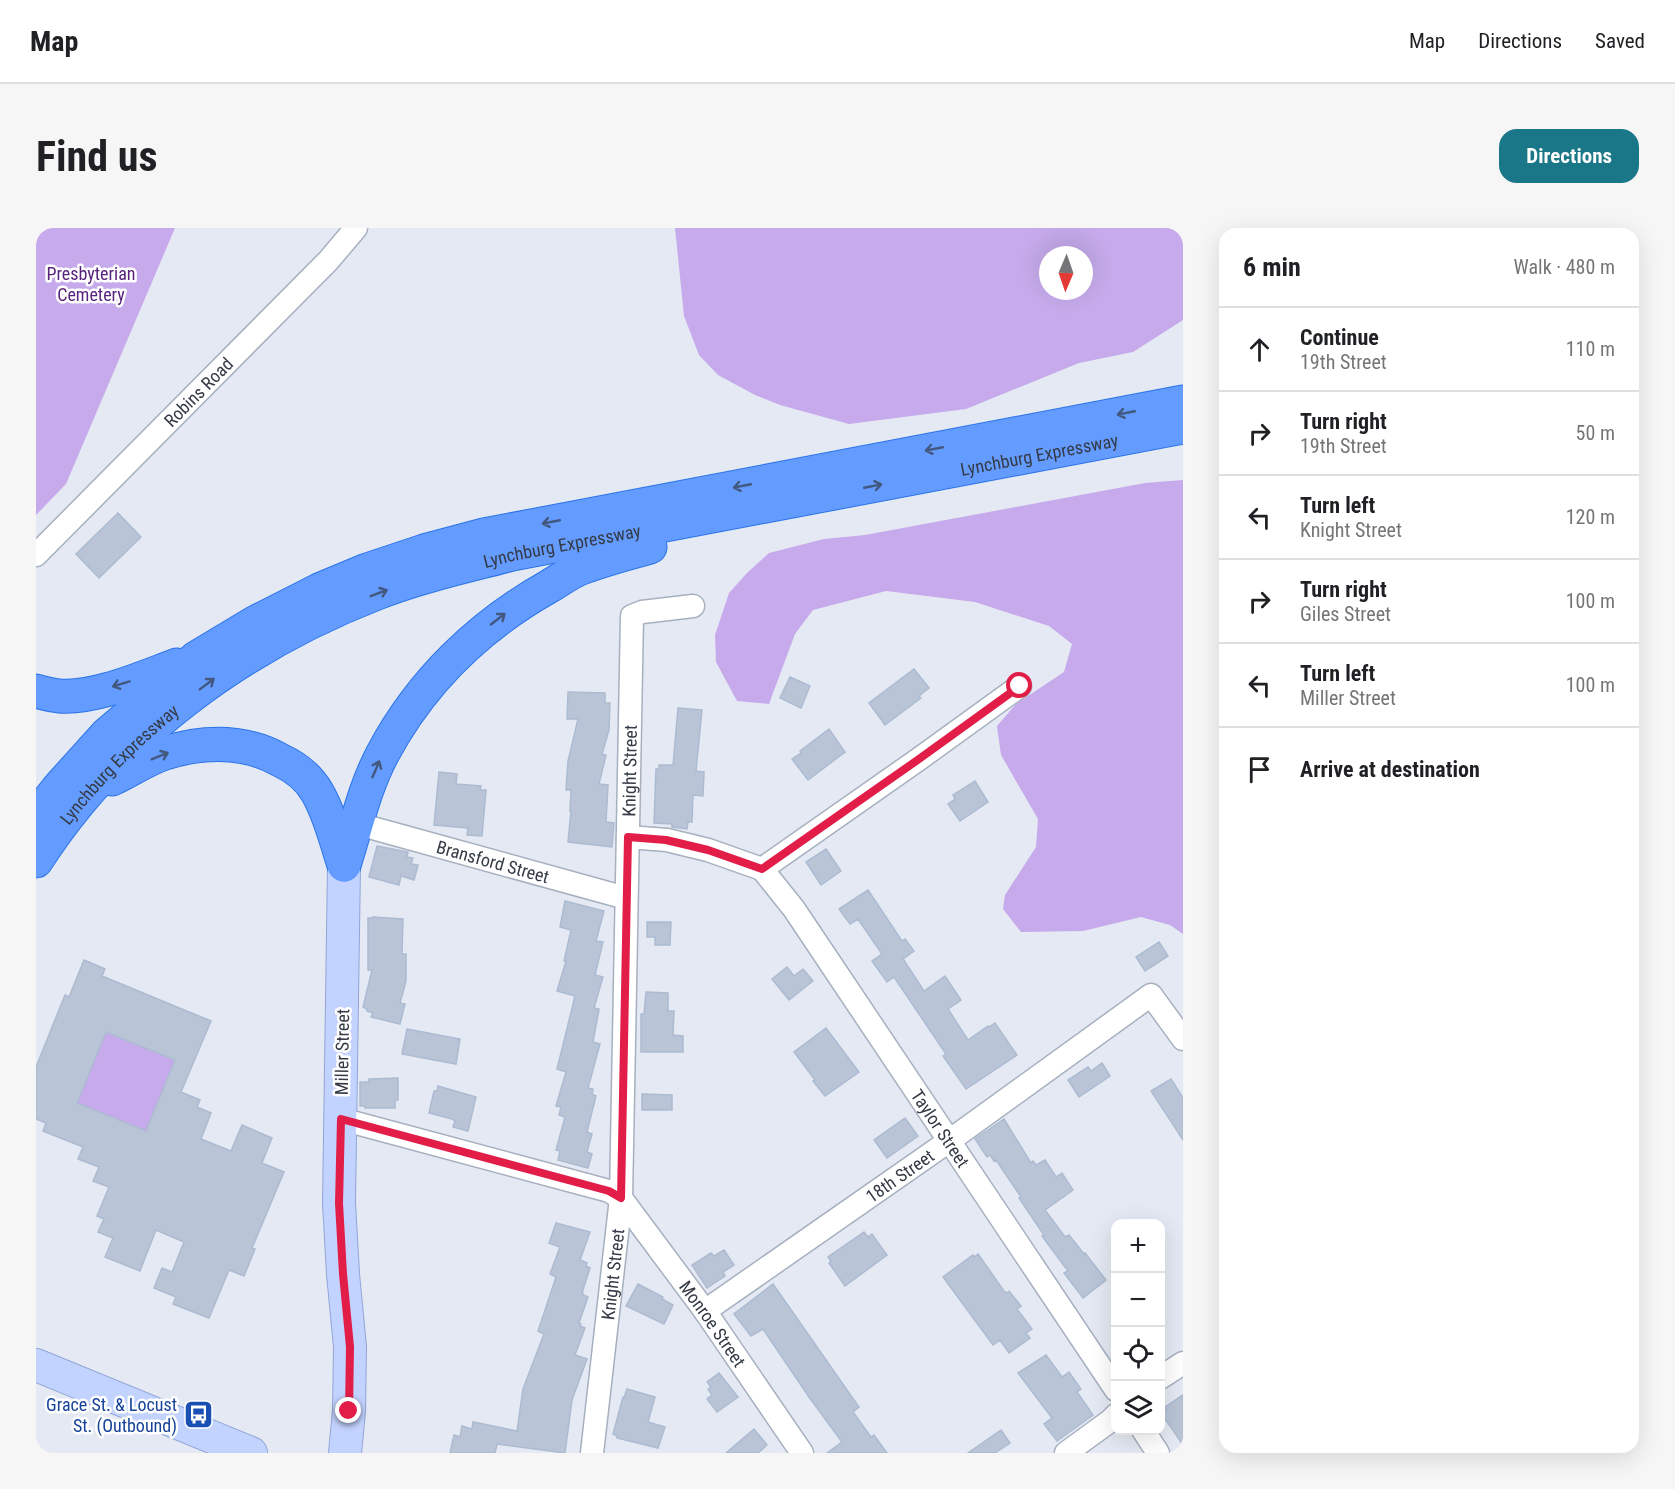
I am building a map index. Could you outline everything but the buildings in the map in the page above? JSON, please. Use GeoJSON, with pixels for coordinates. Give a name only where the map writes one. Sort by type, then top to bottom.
{"type":"FeatureCollection","features":[{"type":"Feature","properties":{"kind":"highway","name":"Lynchburg Expressway"},"geometry":{"type":"LineString","coordinates":[[36,816],[107,734],[196,658],[256,622],[367,570],[434,548],[484,535],[1183,402]]}},
{"type":"Feature","properties":{"kind":"highway","name":"Lynchburg Expressway"},"geometry":{"type":"LineString","coordinates":[[36,861],[50,839],[89,790],[171,711],[220,674],[258,650],[317,619],[377,593],[430,575],[512,554],[1183,427]]}},
{"type":"Feature","properties":{"kind":"highway"},"geometry":{"type":"LineString","coordinates":[[344,865],[365,796],[382,754],[405,717],[434,678],[465,646],[518,604],[582,567],[815,497]]}},
{"type":"Feature","properties":{"kind":"highway"},"geometry":{"type":"LineString","coordinates":[[36,691],[60,696],[90,694],[196,658]]}},
{"type":"Feature","properties":{"kind":"highway"},"geometry":{"type":"LineString","coordinates":[[89,790],[164,754],[200,745],[236,744],[258,750],[295,767],[316,790],[323,803],[344,865]]}},
{"type":"Feature","properties":{"kind":"main road","name":"Miller Street"},"geometry":{"type":"LineString","coordinates":[[344,865],[339,1203],[350,1347],[349,1411],[345,1453]]}},
{"type":"Feature","properties":{"kind":"main road"},"geometry":{"type":"LineString","coordinates":[[36,1365],[251,1453]]}},
{"type":"Feature","properties":{"kind":"street","name":"Robins Road"},"geometry":{"type":"LineString","coordinates":[[36,555],[328,261],[356,228]]}},
{"type":"Feature","properties":{"kind":"street","name":"Knight Street"},"geometry":{"type":"LineString","coordinates":[[592,1453],[621,1198],[632,616],[642,612],[693,606]]}},
{"type":"Feature","properties":{"kind":"street"},"geometry":{"type":"LineString","coordinates":[[628,837],[666,840],[708,850],[762,869],[1020,686]]}},
{"type":"Feature","properties":{"kind":"street","name":"Bransford Street"},"geometry":{"type":"LineString","coordinates":[[358,824],[626,898]]}},
{"type":"Feature","properties":{"kind":"street","name":"Taylor Street"},"geometry":{"type":"LineString","coordinates":[[762,869],[794,909],[1111,1383]]}},
{"type":"Feature","properties":{"kind":"street","name":"18th Street"},"geometry":{"type":"LineString","coordinates":[[705,1311],[949,1141],[1151,995],[1183,1039]]}},
{"type":"Feature","properties":{"kind":"street"},"geometry":{"type":"LineString","coordinates":[[341,1119],[609,1191],[621,1198]]}},
{"type":"Feature","properties":{"kind":"street","name":"Monroe Street"},"geometry":{"type":"LineString","coordinates":[[621,1198],[705,1311],[802,1453]]}},
{"type":"Feature","properties":{"kind":"street"},"geometry":{"type":"LineString","coordinates":[[1165,1375],[1183,1363]]}},
{"type":"Feature","properties":{"kind":"street"},"geometry":{"type":"LineString","coordinates":[[1066,1453],[1111,1420]]}},
{"type":"Feature","properties":{"kind":"street"},"geometry":{"type":"LineString","coordinates":[[1146,1435],[1158,1453]]}},
{"type":"Feature","properties":{"kind":"green space","name":"Presbyterian Cemetery"},"geometry":{"type":"Polygon","coordinates":[[[36,228],[175,228],[66,484],[36,515],[36,228]]]}},
{"type":"Feature","properties":{"kind":"green space"},"geometry":{"type":"Polygon","coordinates":[[[675,228],[1183,228],[1183,320],[1133,352],[1079,363],[966,409],[849,424],[780,405],[755,395],[718,375],[699,355],[684,316],[675,228]]]}},
{"type":"Feature","properties":{"kind":"green space"},"geometry":{"type":"Polygon","coordinates":[[[1183,480],[1183,934],[1170,925],[1141,917],[1083,931],[1021,932],[1003,909],[1005,895],[1036,847],[1038,819],[1001,755],[997,726],[1016,704],[1064,672],[1072,644],[1049,626],[975,602],[886,591],[813,610],[795,634],[769,704],[737,701],[716,662],[715,635],[729,593],[769,553],[824,539],[865,535],[1145,483],[1183,480]]]}},
{"type":"Feature","properties":{"kind":"green space"},"geometry":{"type":"Polygon","coordinates":[[[106,1032],[175,1060],[146,1131],[94,1110],[72,1116],[106,1032]]]}},
{"type":"Feature","properties":{"kind":"place","name":"Grace St. & Locust St. (Outbound)"},"geometry":{"type":"Point","coordinates":[198,1414]}},
{"type":"Feature","properties":{"kind":"route"},"geometry":{"type":"LineString","coordinates":[[349,1411],[350,1347],[339,1203],[341,1119],[609,1191],[621,1198],[628,837],[666,840],[708,850],[762,869],[1020,686]]}}]}
